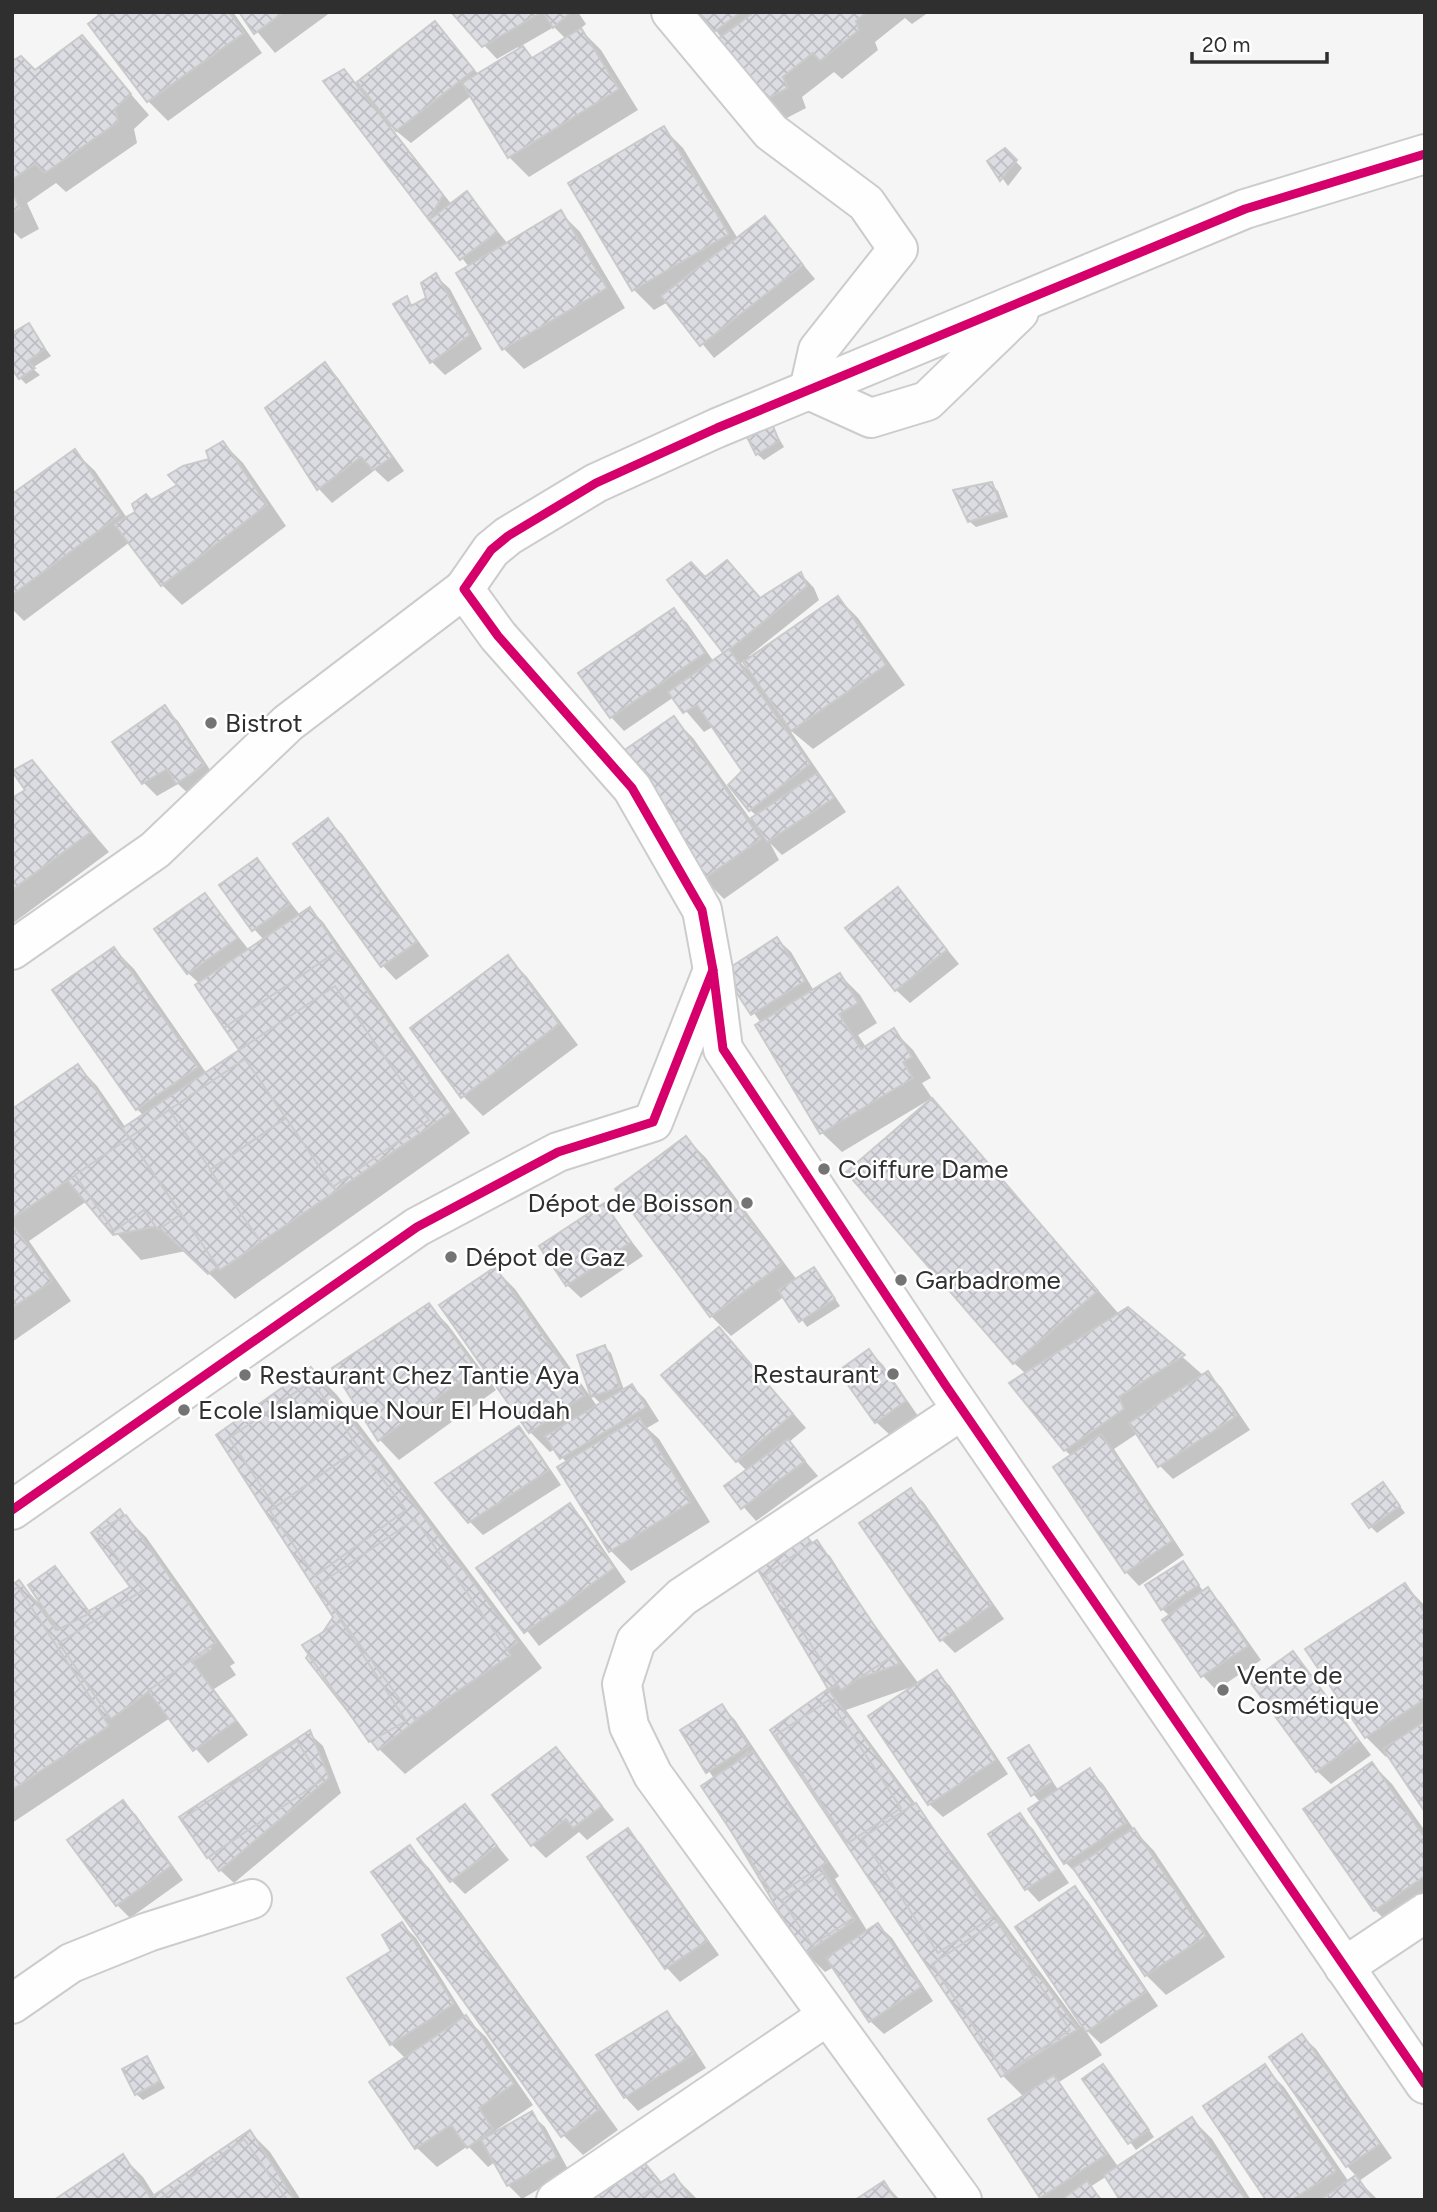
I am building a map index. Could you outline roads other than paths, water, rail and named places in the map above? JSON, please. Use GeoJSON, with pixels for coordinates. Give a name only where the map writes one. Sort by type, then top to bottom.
{"type":"FeatureCollection","features":[{"type":"Feature","properties":{"kind":"street"},"geometry":{"type":"LineString","coordinates":[[671,12],[771,132],[866,203],[898,249],[818,350],[809,390]]}},
{"type":"Feature","properties":{"kind":"street"},"geometry":{"type":"LineString","coordinates":[[12,950],[155,850],[288,723],[464,589],[491,550],[596,483],[717,428],[1245,209],[1425,154]]}},
{"type":"Feature","properties":{"kind":"street"},"geometry":{"type":"LineString","coordinates":[[809,390],[872,418],[927,401],[1036,295]]}},
{"type":"Feature","properties":{"kind":"street"},"geometry":{"type":"LineString","coordinates":[[464,589],[498,636],[632,788],[702,910],[723,1048],[962,1410],[1425,2084]]}},
{"type":"Feature","properties":{"kind":"street"},"geometry":{"type":"LineString","coordinates":[[16,1499],[417,1227],[558,1152],[653,1122],[713,970]]}},
{"type":"Feature","properties":{"kind":"street"},"geometry":{"type":"LineString","coordinates":[[962,1410],[682,1597],[636,1641],[622,1684],[629,1726],[653,1775],[962,2200]]}},
{"type":"Feature","properties":{"kind":"street"},"geometry":{"type":"LineString","coordinates":[[12,2004],[71,1963],[148,1932],[252,1899]]}},
{"type":"Feature","properties":{"kind":"street"},"geometry":{"type":"LineString","coordinates":[[1344,1967],[1425,1913]]}},
{"type":"Feature","properties":{"kind":"street"},"geometry":{"type":"LineString","coordinates":[[556,2200],[827,2016]]}},
{"type":"Feature","properties":{"kind":"place","name":"Bistrot"},"geometry":{"type":"Point","coordinates":[211,723]}},
{"type":"Feature","properties":{"kind":"place","name":"Coiffure Dame"},"geometry":{"type":"Point","coordinates":[824,1169]}},
{"type":"Feature","properties":{"kind":"place","name":"Dépot de Boisson"},"geometry":{"type":"Point","coordinates":[747,1203]}},
{"type":"Feature","properties":{"kind":"place","name":"Dépot de Gaz"},"geometry":{"type":"Point","coordinates":[451,1257]}},
{"type":"Feature","properties":{"kind":"place","name":"Garbadrome"},"geometry":{"type":"Point","coordinates":[901,1280]}},
{"type":"Feature","properties":{"kind":"place","name":"Restaurant"},"geometry":{"type":"Point","coordinates":[893,1374]}},
{"type":"Feature","properties":{"kind":"place","name":"Restaurant Chez Tantie Aya"},"geometry":{"type":"Point","coordinates":[245,1375]}},
{"type":"Feature","properties":{"kind":"place","name":"Ecole Islamique Nour El Houdah"},"geometry":{"type":"Point","coordinates":[184,1410]}},
{"type":"Feature","properties":{"kind":"place","name":"Vente de Cosmétique"},"geometry":{"type":"Point","coordinates":[1223,1690]}}]}
